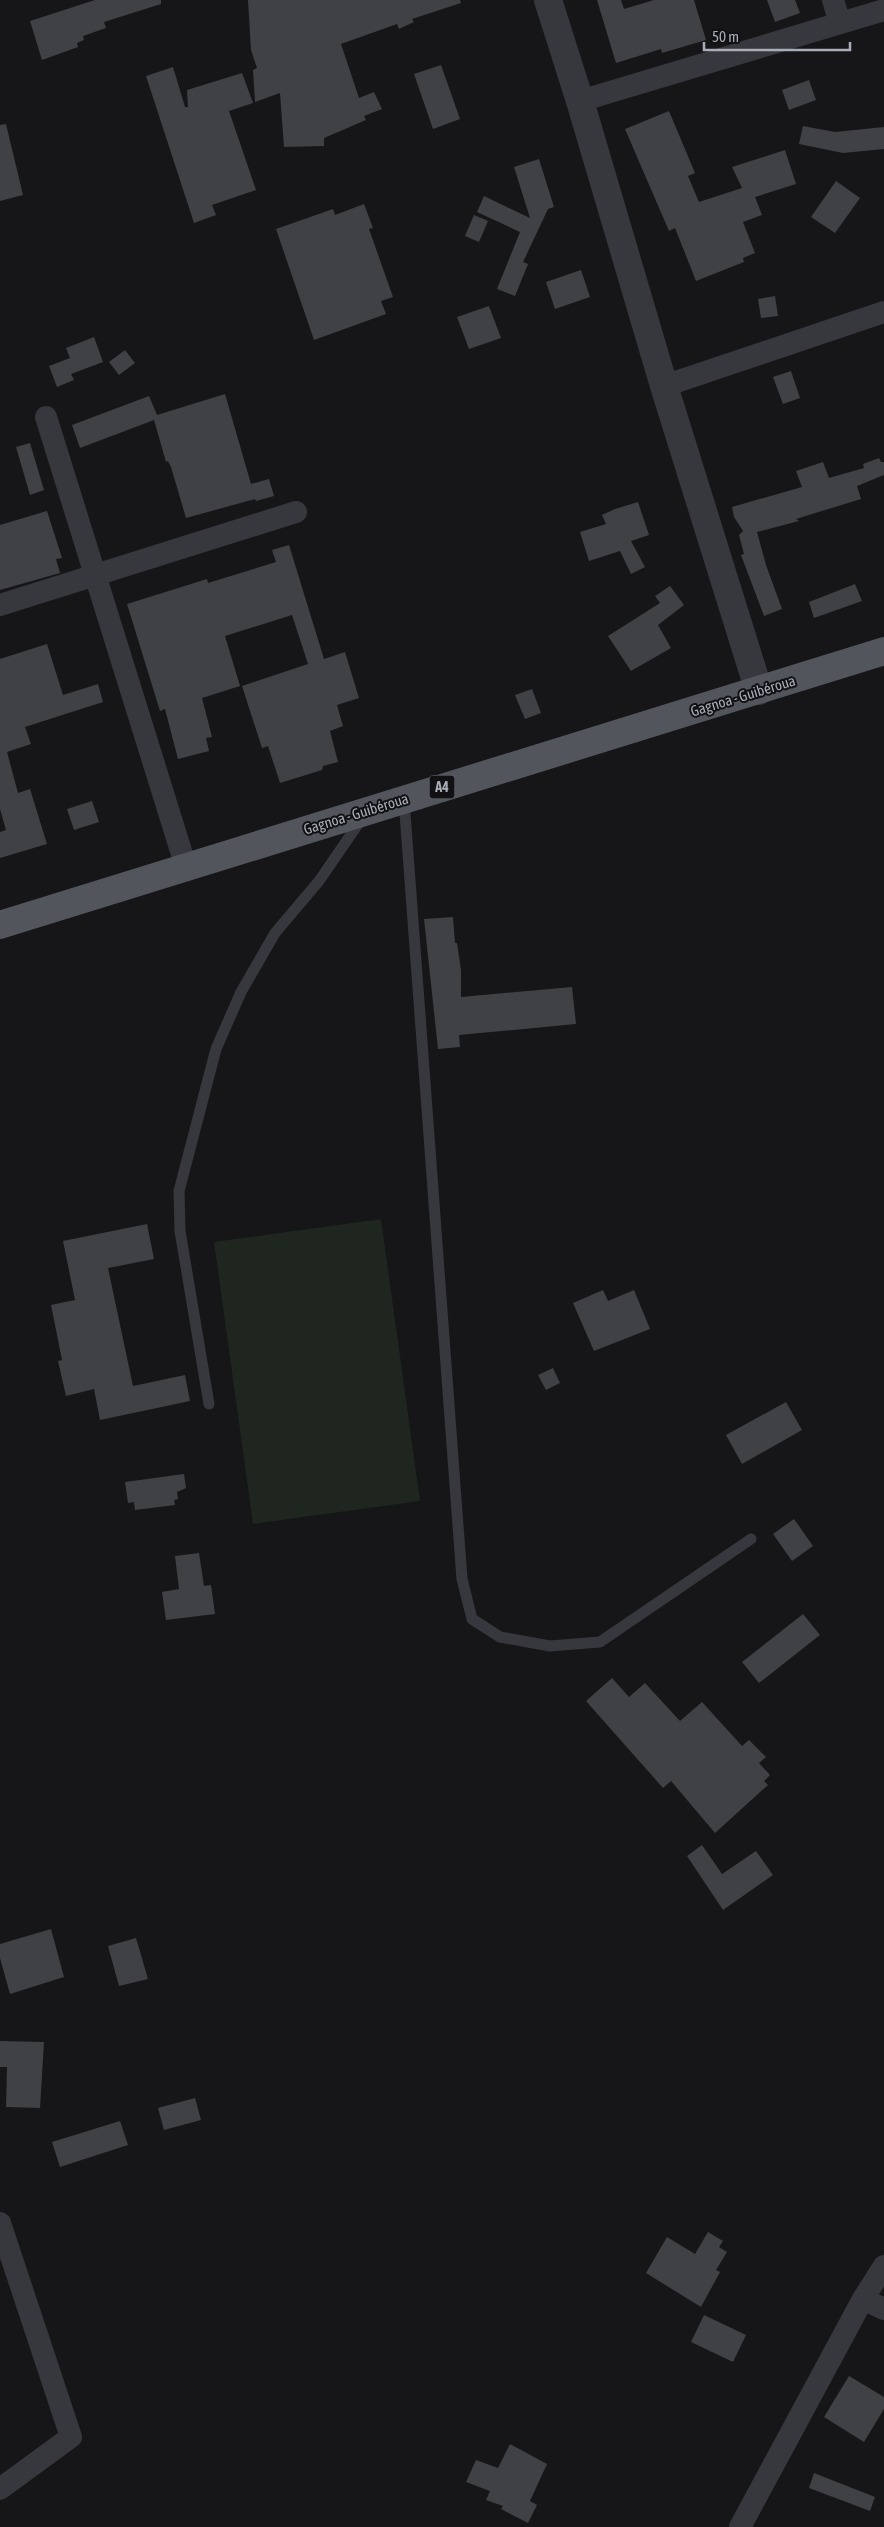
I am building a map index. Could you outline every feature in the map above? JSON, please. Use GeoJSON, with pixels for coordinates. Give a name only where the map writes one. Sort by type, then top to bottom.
{"type":"FeatureCollection","features":[{"type":"Feature","properties":{"kind":"main road","name":"Gagnoa - Guibéroua"},"geometry":{"type":"LineString","coordinates":[[0,925],[404,798],[759,691],[884,651]]}},
{"type":"Feature","properties":{"kind":"street"},"geometry":{"type":"LineString","coordinates":[[548,0],[580,101],[664,386],[759,691]]}},
{"type":"Feature","properties":{"kind":"street"},"geometry":{"type":"LineString","coordinates":[[833,0],[840,23]]}},
{"type":"Feature","properties":{"kind":"street"},"geometry":{"type":"LineString","coordinates":[[580,101],[884,10]]}},
{"type":"Feature","properties":{"kind":"street"},"geometry":{"type":"LineString","coordinates":[[664,386],[884,312]]}},
{"type":"Feature","properties":{"kind":"street"},"geometry":{"type":"LineString","coordinates":[[46,417],[186,867]]}},
{"type":"Feature","properties":{"kind":"street"},"geometry":{"type":"LineString","coordinates":[[0,605],[296,512]]}},
{"type":"Feature","properties":{"kind":"street"},"geometry":{"type":"LineString","coordinates":[[0,2223],[71,2436],[0,2489]]}},
{"type":"Feature","properties":{"kind":"street"},"geometry":{"type":"LineString","coordinates":[[740,2527],[863,2299],[884,2266]]}},
{"type":"Feature","properties":{"kind":"street"},"geometry":{"type":"LineString","coordinates":[[863,2299],[884,2309]]}},
{"type":"Feature","properties":{"kind":"lane"},"geometry":{"type":"LineString","coordinates":[[404,798],[462,1579],[472,1618],[500,1637],[550,1646],[600,1642],[751,1539]]}},
{"type":"Feature","properties":{"kind":"lane"},"geometry":{"type":"LineString","coordinates":[[209,1404],[180,1231],[179,1191],[216,1049],[241,992],[275,933],[319,881],[367,810]]}},
{"type":"Feature","properties":{"kind":"shaded area"},"geometry":{"type":"Polygon","coordinates":[[[381,1219],[420,1501],[253,1524],[214,1242],[381,1219]]]}},
{"type":"Feature","properties":{"kind":"building"},"geometry":{"type":"Polygon","coordinates":[[[95,0],[161,0],[161,4],[104,22],[106,28],[83,36],[84,40],[77,43],[78,47],[42,60],[30,21],[95,0]]]}},
{"type":"Feature","properties":{"kind":"building"},"geometry":{"type":"Polygon","coordinates":[[[248,0],[460,0],[461,3],[412,19],[414,22],[399,29],[397,24],[341,44],[359,98],[374,92],[382,109],[364,116],[366,120],[324,138],[324,146],[284,147],[280,93],[255,102],[253,70],[257,68],[251,50],[248,0]]]}},
{"type":"Feature","properties":{"kind":"building"},"geometry":{"type":"Polygon","coordinates":[[[597,0],[621,0],[624,9],[654,0],[694,0],[706,40],[662,53],[661,49],[616,63],[597,0]]]}},
{"type":"Feature","properties":{"kind":"building"},"geometry":{"type":"Polygon","coordinates":[[[767,0],[795,0],[800,13],[775,22],[767,0]]]}},
{"type":"Feature","properties":{"kind":"building"},"geometry":{"type":"Polygon","coordinates":[[[441,65],[460,119],[433,129],[414,74],[441,65]]]}},
{"type":"Feature","properties":{"kind":"building"},"geometry":{"type":"Polygon","coordinates":[[[173,67],[185,107],[188,107],[187,90],[242,73],[253,103],[229,111],[256,190],[212,205],[216,215],[194,223],[146,76],[173,67]]]}},
{"type":"Feature","properties":{"kind":"building"},"geometry":{"type":"Polygon","coordinates":[[[809,80],[816,100],[789,110],[782,90],[809,80]]]}},
{"type":"Feature","properties":{"kind":"building"},"geometry":{"type":"Polygon","coordinates":[[[669,111],[695,173],[688,176],[699,202],[742,188],[732,167],[785,150],[796,184],[755,197],[762,215],[743,222],[755,253],[743,258],[744,262],[696,281],[675,228],[669,231],[625,129],[669,111]]]}},
{"type":"Feature","properties":{"kind":"building"},"geometry":{"type":"Polygon","coordinates":[[[6,124],[23,195],[0,201],[0,125],[6,124]]]}},
{"type":"Feature","properties":{"kind":"building"},"geometry":{"type":"Polygon","coordinates":[[[803,126],[835,132],[884,127],[884,149],[843,153],[799,144],[803,126]]]}},
{"type":"Feature","properties":{"kind":"building"},"geometry":{"type":"Polygon","coordinates":[[[539,159],[554,207],[548,209],[523,262],[528,264],[515,296],[497,289],[520,232],[477,212],[484,196],[530,218],[514,167],[539,159]]]}},
{"type":"Feature","properties":{"kind":"building"},"geometry":{"type":"Polygon","coordinates":[[[836,181],[860,198],[835,233],[811,217],[836,181]]]}},
{"type":"Feature","properties":{"kind":"building"},"geometry":{"type":"Polygon","coordinates":[[[364,204],[373,228],[369,229],[393,297],[381,301],[386,314],[314,340],[276,229],[333,209],[335,215],[364,204]]]}},
{"type":"Feature","properties":{"kind":"building"},"geometry":{"type":"Polygon","coordinates":[[[474,215],[488,221],[479,242],[465,236],[474,215]]]}},
{"type":"Feature","properties":{"kind":"building"},"geometry":{"type":"Polygon","coordinates":[[[581,270],[590,297],[555,309],[546,282],[581,270]]]}},
{"type":"Feature","properties":{"kind":"building"},"geometry":{"type":"Polygon","coordinates":[[[775,296],[778,316],[761,318],[758,299],[775,296]]]}},
{"type":"Feature","properties":{"kind":"building"},"geometry":{"type":"Polygon","coordinates":[[[489,306],[501,338],[469,349],[457,317],[489,306]]]}},
{"type":"Feature","properties":{"kind":"building"},"geometry":{"type":"Polygon","coordinates":[[[94,337],[103,362],[71,374],[74,380],[57,387],[49,366],[70,358],[66,348],[94,337]]]}},
{"type":"Feature","properties":{"kind":"building"},"geometry":{"type":"Polygon","coordinates":[[[125,350],[135,363],[119,375],[109,362],[125,350]]]}},
{"type":"Feature","properties":{"kind":"building"},"geometry":{"type":"Polygon","coordinates":[[[791,371],[800,398],[783,404],[773,377],[791,371]]]}},
{"type":"Feature","properties":{"kind":"building"},"geometry":{"type":"Polygon","coordinates":[[[225,394],[251,484],[269,479],[274,496],[256,501],[255,499],[186,518],[171,467],[168,461],[166,462],[154,420],[80,448],[72,425],[149,396],[157,415],[225,394]]]}},
{"type":"Feature","properties":{"kind":"building"},"geometry":{"type":"Polygon","coordinates":[[[30,443],[44,490],[30,495],[16,447],[30,443]]]}},
{"type":"Feature","properties":{"kind":"building"},"geometry":{"type":"Polygon","coordinates":[[[879,458],[881,462],[884,462],[884,475],[857,486],[861,499],[796,519],[799,521],[757,532],[766,565],[782,609],[764,616],[741,555],[744,554],[739,535],[743,531],[734,517],[732,507],[802,487],[796,471],[823,462],[829,478],[864,468],[863,464],[879,458]]]}},
{"type":"Feature","properties":{"kind":"building"},"geometry":{"type":"Polygon","coordinates":[[[638,502],[649,535],[631,541],[645,567],[631,574],[620,551],[589,561],[580,532],[606,524],[602,515],[638,502]]]}},
{"type":"Feature","properties":{"kind":"building"},"geometry":{"type":"Polygon","coordinates":[[[47,511],[62,558],[56,559],[60,573],[0,590],[0,525],[47,511]]]}},
{"type":"Feature","properties":{"kind":"building"},"geometry":{"type":"Polygon","coordinates":[[[289,545],[324,659],[345,652],[359,698],[337,705],[343,726],[330,731],[338,762],[323,766],[322,770],[280,783],[268,746],[262,748],[242,686],[308,664],[292,615],[225,636],[240,686],[202,698],[212,737],[206,738],[209,751],[178,759],[165,709],[160,711],[127,604],[207,579],[208,583],[276,562],[272,550],[289,545]]]}},
{"type":"Feature","properties":{"kind":"building"},"geometry":{"type":"Polygon","coordinates":[[[855,584],[862,601],[814,618],[809,602],[855,584]]]}},
{"type":"Feature","properties":{"kind":"building"},"geometry":{"type":"Polygon","coordinates":[[[670,586],[684,605],[658,625],[671,648],[631,671],[608,636],[660,603],[655,596],[670,586]]]}},
{"type":"Feature","properties":{"kind":"building"},"geometry":{"type":"Polygon","coordinates":[[[47,644],[63,695],[98,684],[103,702],[25,727],[31,744],[7,752],[18,793],[30,789],[47,844],[0,858],[0,832],[6,830],[0,809],[0,659],[47,644]]]}},
{"type":"Feature","properties":{"kind":"building"},"geometry":{"type":"Polygon","coordinates":[[[532,689],[541,713],[525,719],[515,695],[532,689]]]}},
{"type":"Feature","properties":{"kind":"building"},"geometry":{"type":"Polygon","coordinates":[[[92,801],[99,822],[74,830],[67,809],[92,801]]]}},
{"type":"Feature","properties":{"kind":"building"},"geometry":{"type":"Polygon","coordinates":[[[453,917],[455,943],[457,943],[461,970],[461,997],[572,987],[576,1024],[459,1035],[460,1047],[438,1049],[424,919],[453,917]]]}},
{"type":"Feature","properties":{"kind":"building"},"geometry":{"type":"Polygon","coordinates":[[[147,1224],[154,1259],[108,1268],[133,1386],[185,1375],[190,1401],[100,1420],[94,1389],[66,1396],[58,1361],[62,1360],[51,1305],[75,1300],[63,1241],[147,1224]]]}},
{"type":"Feature","properties":{"kind":"building"},"geometry":{"type":"Polygon","coordinates":[[[603,1290],[608,1301],[634,1290],[650,1329],[594,1351],[573,1303],[603,1290]]]}},
{"type":"Feature","properties":{"kind":"building"},"geometry":{"type":"Polygon","coordinates":[[[553,1368],[560,1383],[546,1390],[538,1375],[553,1368]]]}},
{"type":"Feature","properties":{"kind":"building"},"geometry":{"type":"Polygon","coordinates":[[[786,1402],[802,1430],[742,1464],[726,1435],[786,1402]]]}},
{"type":"Feature","properties":{"kind":"building"},"geometry":{"type":"Polygon","coordinates":[[[184,1474],[186,1488],[177,1492],[178,1499],[174,1500],[175,1505],[135,1510],[134,1502],[128,1503],[125,1482],[184,1474]]]}},
{"type":"Feature","properties":{"kind":"building"},"geometry":{"type":"Polygon","coordinates":[[[794,1519],[813,1546],[792,1561],[773,1534],[794,1519]]]}},
{"type":"Feature","properties":{"kind":"building"},"geometry":{"type":"Polygon","coordinates":[[[199,1553],[204,1586],[211,1585],[215,1614],[166,1620],[162,1592],[179,1589],[175,1556],[199,1553]]]}},
{"type":"Feature","properties":{"kind":"building"},"geometry":{"type":"Polygon","coordinates":[[[803,1614],[820,1635],[759,1683],[742,1662],[803,1614]]]}},
{"type":"Feature","properties":{"kind":"building"},"geometry":{"type":"Polygon","coordinates":[[[612,1678],[629,1697],[645,1683],[680,1721],[702,1702],[742,1746],[749,1740],[766,1757],[759,1763],[770,1775],[764,1781],[768,1785],[715,1833],[671,1781],[663,1788],[586,1701],[612,1678]]]}},
{"type":"Feature","properties":{"kind":"building"},"geometry":{"type":"Polygon","coordinates":[[[702,1845],[722,1874],[756,1851],[773,1875],[723,1910],[687,1856],[702,1845]]]}},
{"type":"Feature","properties":{"kind":"building"},"geometry":{"type":"Polygon","coordinates":[[[51,1929],[64,1977],[10,1994],[0,1958],[0,1944],[51,1929]]]}},
{"type":"Feature","properties":{"kind":"building"},"geometry":{"type":"Polygon","coordinates":[[[136,1938],[148,1979],[119,1986],[108,1946],[136,1938]]]}},
{"type":"Feature","properties":{"kind":"building"},"geometry":{"type":"Polygon","coordinates":[[[0,2041],[44,2042],[40,2108],[6,2107],[7,2067],[0,2067],[0,2041]]]}},
{"type":"Feature","properties":{"kind":"building"},"geometry":{"type":"Polygon","coordinates":[[[195,2098],[201,2120],[164,2130],[158,2108],[195,2098]]]}},
{"type":"Feature","properties":{"kind":"building"},"geometry":{"type":"Polygon","coordinates":[[[120,2121],[128,2145],[60,2167],[52,2142],[120,2121]]]}},
{"type":"Feature","properties":{"kind":"building"},"geometry":{"type":"Polygon","coordinates":[[[708,2232],[723,2241],[719,2247],[727,2252],[716,2270],[720,2272],[701,2307],[646,2273],[667,2237],[695,2254],[708,2232]]]}},
{"type":"Feature","properties":{"kind":"building"},"geometry":{"type":"Polygon","coordinates":[[[704,2315],[746,2335],[733,2362],[691,2342],[704,2315]]]}},
{"type":"Feature","properties":{"kind":"building"},"geometry":{"type":"Polygon","coordinates":[[[849,2376],[884,2397],[884,2409],[864,2442],[824,2417],[849,2376]]]}},
{"type":"Feature","properties":{"kind":"building"},"geometry":{"type":"Polygon","coordinates":[[[510,2444],[547,2464],[530,2501],[537,2505],[528,2523],[501,2509],[503,2506],[486,2500],[490,2491],[466,2482],[476,2460],[498,2468],[510,2444]]]}},
{"type":"Feature","properties":{"kind":"building"},"geometry":{"type":"Polygon","coordinates":[[[814,2473],[875,2497],[870,2511],[809,2488],[814,2473]]]}}]}
